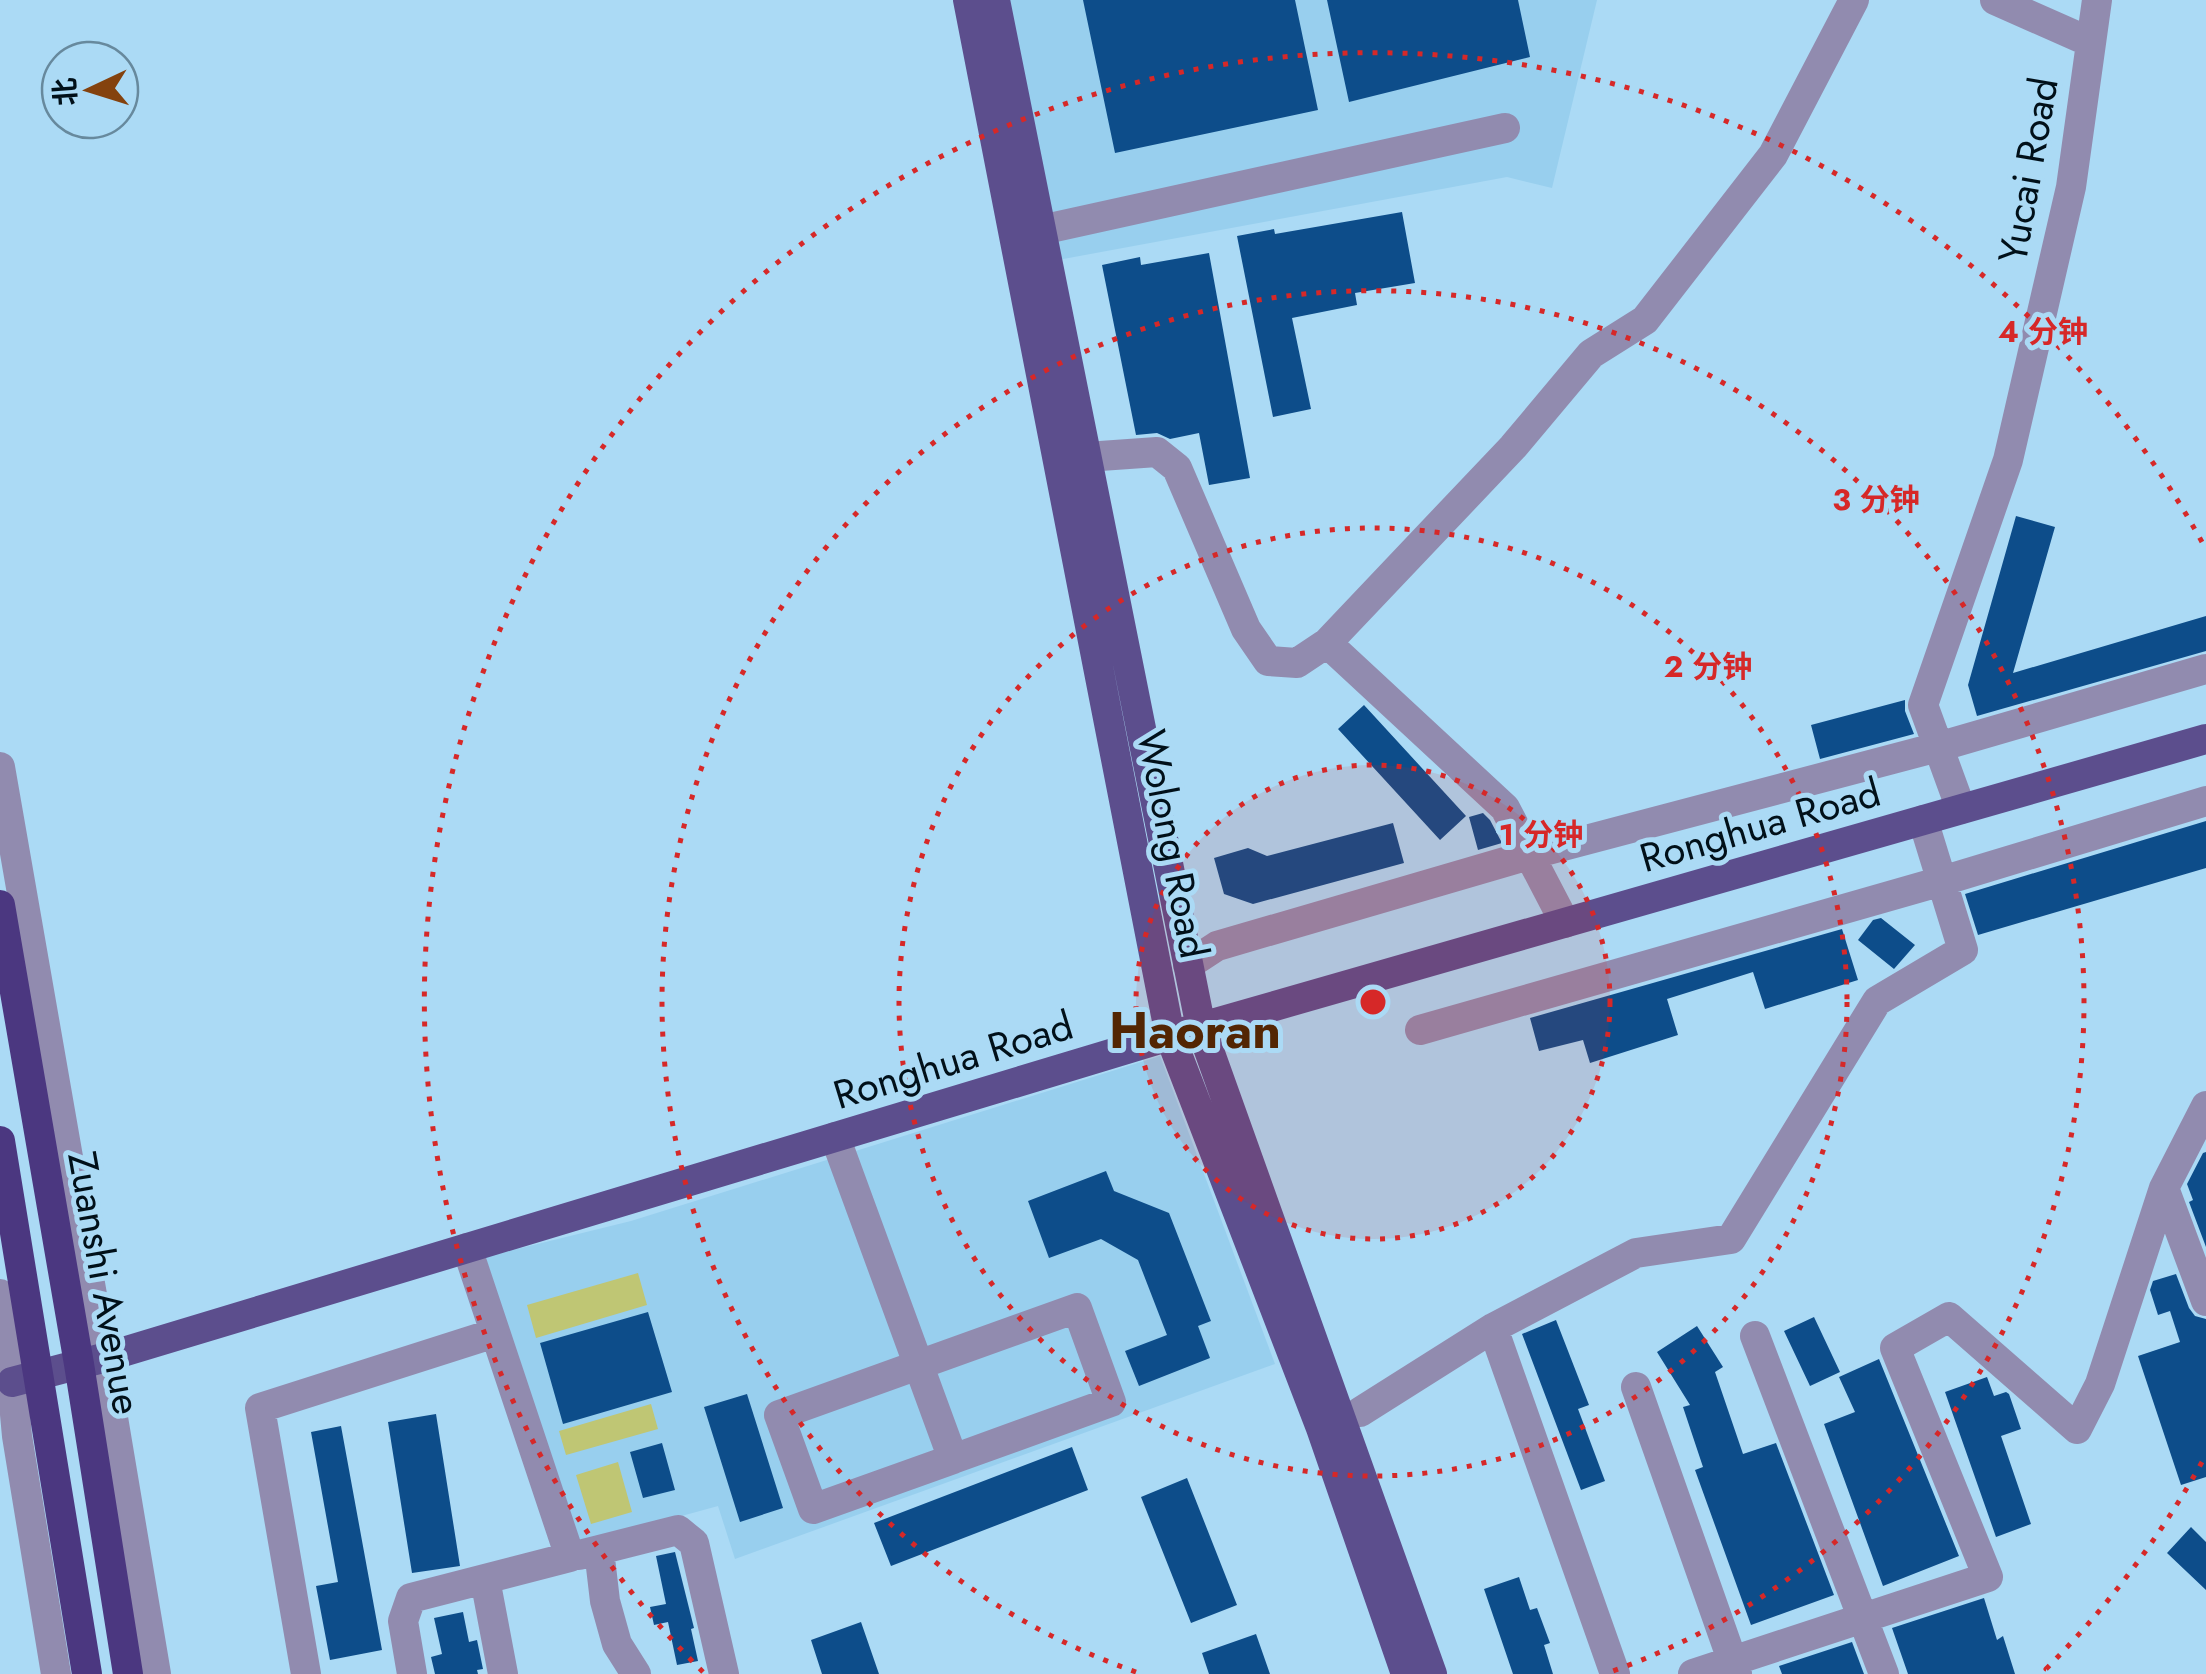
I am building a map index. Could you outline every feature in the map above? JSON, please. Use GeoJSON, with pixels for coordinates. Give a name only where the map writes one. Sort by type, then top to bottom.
{"type":"FeatureCollection","features":[{"type":"Feature","properties":{"kind":"highway","name":"Zuanshi Avenue"},"geometry":{"type":"LineString","coordinates":[[0,905],[46,1173],[91,1361],[128,1674]]}},
{"type":"Feature","properties":{"kind":"highway","name":"Zuanshi Avenue"},"geometry":{"type":"LineString","coordinates":[[0,1142],[26,1378],[85,1664]]}},
{"type":"Feature","properties":{"kind":"main road","name":"Wolong Road"},"geometry":{"type":"LineString","coordinates":[[968,0],[1170,1036],[1320,1428],[1406,1674]]}},
{"type":"Feature","properties":{"kind":"main road","name":"Wolong Road"},"geometry":{"type":"LineString","coordinates":[[996,0],[1201,1028],[1432,1674]]}},
{"type":"Feature","properties":{"kind":"main road","name":"Ronghua Road"},"geometry":{"type":"LineString","coordinates":[[26,1378],[1170,1036],[2206,738]]}},
{"type":"Feature","properties":{"kind":"street"},"geometry":{"type":"LineString","coordinates":[[1086,457],[1156,452],[1177,468],[1246,630],[1268,661],[1297,663],[1326,643],[1513,447],[1592,354],[1645,320],[1774,156],[1854,0]]}},
{"type":"Feature","properties":{"kind":"street"},"geometry":{"type":"LineString","coordinates":[[1995,0],[2090,42]]}},
{"type":"Feature","properties":{"kind":"street","name":"Yucai Road"},"geometry":{"type":"LineString","coordinates":[[1961,809],[1923,705],[2008,460],[2071,187],[2097,0]]}},
{"type":"Feature","properties":{"kind":"street"},"geometry":{"type":"LineString","coordinates":[[1040,230],[1504,128]]}},
{"type":"Feature","properties":{"kind":"street"},"geometry":{"type":"LineString","coordinates":[[1326,643],[1505,808],[1565,923]]}},
{"type":"Feature","properties":{"kind":"street"},"geometry":{"type":"LineString","coordinates":[[1188,965],[1218,946],[1529,854],[1938,747],[2206,669]]}},
{"type":"Feature","properties":{"kind":"street"},"geometry":{"type":"LineString","coordinates":[[0,768],[83,1242],[91,1361],[156,1674]]}},
{"type":"Feature","properties":{"kind":"street"},"geometry":{"type":"LineString","coordinates":[[1420,1030],[2206,801]]}},
{"type":"Feature","properties":{"kind":"street"},"geometry":{"type":"LineString","coordinates":[[1360,1412],[1493,1328],[1636,1253],[1731,1239],[1877,1001],[1963,950],[1923,820]]}},
{"type":"Feature","properties":{"kind":"street"},"geometry":{"type":"LineString","coordinates":[[1693,1674],[1734,1668],[1862,1618],[1988,1576],[1895,1348],[1950,1317],[2078,1429],[2100,1384],[2164,1188],[2206,1106]]}},
{"type":"Feature","properties":{"kind":"street"},"geometry":{"type":"LineString","coordinates":[[836,1137],[953,1459]]}},
{"type":"Feature","properties":{"kind":"street"},"geometry":{"type":"LineString","coordinates":[[46,1173],[83,1242]]}},
{"type":"Feature","properties":{"kind":"street"},"geometry":{"type":"LineString","coordinates":[[2164,1188],[2206,1301]]}},
{"type":"Feature","properties":{"kind":"street"},"geometry":{"type":"LineString","coordinates":[[467,1248],[495,1333],[606,1601],[617,1644],[636,1674]]}},
{"type":"Feature","properties":{"kind":"street"},"geometry":{"type":"LineString","coordinates":[[0,1294],[26,1378],[16,1436],[54,1667],[85,1664]]}},
{"type":"Feature","properties":{"kind":"street"},"geometry":{"type":"LineString","coordinates":[[1078,1308],[1111,1402],[953,1459],[813,1509],[779,1415],[1078,1308]]}},
{"type":"Feature","properties":{"kind":"street"},"geometry":{"type":"LineString","coordinates":[[1493,1328],[1615,1674]]}},
{"type":"Feature","properties":{"kind":"street"},"geometry":{"type":"LineString","coordinates":[[306,1674],[260,1408],[495,1333]]}},
{"type":"Feature","properties":{"kind":"street"},"geometry":{"type":"LineString","coordinates":[[1754,1336],[1884,1674]]}},
{"type":"Feature","properties":{"kind":"street"},"geometry":{"type":"LineString","coordinates":[[1636,1387],[1734,1668]]}},
{"type":"Feature","properties":{"kind":"street"},"geometry":{"type":"LineString","coordinates":[[412,1674],[404,1621],[411,1598],[678,1530],[694,1543],[724,1674]]}},
{"type":"Feature","properties":{"kind":"street"},"geometry":{"type":"LineString","coordinates":[[485,1580],[503,1674]]}},
{"type":"Feature","properties":{"kind":"shaded area"},"geometry":{"type":"Polygon","coordinates":[[[995,0],[1597,0],[1552,188],[1507,177],[1047,262],[995,0]]]}},
{"type":"Feature","properties":{"kind":"shaded area"},"geometry":{"type":"Polygon","coordinates":[[[1160,1056],[1275,1364],[735,1559],[718,1506],[576,1545],[481,1258],[631,1221],[1160,1056]]]}},
{"type":"Feature","properties":{"kind":"green space"},"geometry":{"type":"Polygon","coordinates":[[[638,1273],[647,1305],[536,1338],[527,1305],[638,1273]]]}},
{"type":"Feature","properties":{"kind":"green space"},"geometry":{"type":"Polygon","coordinates":[[[651,1404],[658,1429],[566,1455],[559,1431],[651,1404]]]}},
{"type":"Feature","properties":{"kind":"green space"},"geometry":{"type":"Polygon","coordinates":[[[618,1462],[632,1512],[591,1524],[576,1475],[618,1462]]]}},
{"type":"Feature","properties":{"kind":"building"},"geometry":{"type":"Polygon","coordinates":[[[1083,0],[1295,0],[1318,110],[1115,153],[1083,0]]]}},
{"type":"Feature","properties":{"kind":"building"},"geometry":{"type":"Polygon","coordinates":[[[1327,0],[1518,0],[1530,57],[1349,102],[1327,0]]]}},
{"type":"Feature","properties":{"kind":"building"},"geometry":{"type":"Polygon","coordinates":[[[1402,212],[1415,283],[1355,293],[1357,305],[1292,318],[1311,409],[1273,417],[1237,236],[1274,229],[1275,234],[1402,212]]]}},
{"type":"Feature","properties":{"kind":"building"},"geometry":{"type":"Polygon","coordinates":[[[1209,253],[1250,478],[1209,485],[1199,433],[1170,439],[1157,433],[1136,435],[1102,265],[1140,257],[1141,265],[1209,253]]]}},
{"type":"Feature","properties":{"kind":"building"},"geometry":{"type":"Polygon","coordinates":[[[2016,516],[2055,527],[2013,673],[2206,616],[2206,651],[1977,716],[1968,685],[2016,516]]]}},
{"type":"Feature","properties":{"kind":"building"},"geometry":{"type":"Polygon","coordinates":[[[1905,700],[1914,734],[1820,759],[1811,725],[1905,700]]]}},
{"type":"Feature","properties":{"kind":"building"},"geometry":{"type":"Polygon","coordinates":[[[1364,705],[1466,816],[1440,840],[1338,729],[1364,705]]]}},
{"type":"Feature","properties":{"kind":"building"},"geometry":{"type":"Polygon","coordinates":[[[1483,813],[1502,843],[1478,850],[1469,817],[1483,813]]]}},
{"type":"Feature","properties":{"kind":"building"},"geometry":{"type":"Polygon","coordinates":[[[2206,821],[2206,868],[1978,935],[1965,894],[2206,821]]]}},
{"type":"Feature","properties":{"kind":"building"},"geometry":{"type":"Polygon","coordinates":[[[1393,823],[1404,863],[1253,904],[1224,894],[1214,858],[1248,848],[1267,856],[1393,823]]]}},
{"type":"Feature","properties":{"kind":"building"},"geometry":{"type":"Polygon","coordinates":[[[1881,918],[1915,945],[1894,969],[1858,940],[1873,920],[1881,918]]]}},
{"type":"Feature","properties":{"kind":"building"},"geometry":{"type":"Polygon","coordinates":[[[1842,929],[1858,980],[1765,1009],[1753,972],[1667,999],[1678,1035],[1590,1063],[1583,1040],[1539,1051],[1530,1018],[1842,929]]]}},
{"type":"Feature","properties":{"kind":"building"},"geometry":{"type":"Polygon","coordinates":[[[2206,1152],[2206,1247],[2189,1202],[2193,1200],[2187,1184],[2206,1152]]]}},
{"type":"Feature","properties":{"kind":"building"},"geometry":{"type":"Polygon","coordinates":[[[1106,1171],[1114,1191],[1169,1213],[1211,1321],[1198,1326],[1210,1358],[1139,1386],[1125,1351],[1167,1335],[1138,1260],[1101,1239],[1049,1258],[1028,1201],[1106,1171]]]}},
{"type":"Feature","properties":{"kind":"building"},"geometry":{"type":"Polygon","coordinates":[[[2176,1274],[2189,1308],[2195,1316],[2206,1319],[2206,1477],[2181,1485],[2138,1356],[2180,1342],[2170,1311],[2158,1315],[2150,1290],[2153,1281],[2176,1274]]]}},
{"type":"Feature","properties":{"kind":"building"},"geometry":{"type":"Polygon","coordinates":[[[648,1312],[672,1392],[563,1424],[540,1343],[648,1312]]]}},
{"type":"Feature","properties":{"kind":"building"},"geometry":{"type":"Polygon","coordinates":[[[1814,1317],[1840,1372],[1810,1386],[1784,1331],[1814,1317]]]}},
{"type":"Feature","properties":{"kind":"building"},"geometry":{"type":"Polygon","coordinates":[[[1556,1320],[1589,1405],[1578,1409],[1605,1481],[1581,1490],[1522,1334],[1556,1320]]]}},
{"type":"Feature","properties":{"kind":"building"},"geometry":{"type":"Polygon","coordinates":[[[1697,1326],[1723,1367],[1715,1372],[1743,1454],[1776,1443],[1834,1595],[1751,1625],[1695,1470],[1703,1467],[1683,1407],[1690,1405],[1657,1352],[1697,1326]]]}},
{"type":"Feature","properties":{"kind":"building"},"geometry":{"type":"Polygon","coordinates":[[[1879,1359],[1959,1556],[1883,1586],[1824,1424],[1855,1412],[1839,1377],[1879,1359]]]}},
{"type":"Feature","properties":{"kind":"building"},"geometry":{"type":"Polygon","coordinates":[[[1987,1377],[1994,1396],[2009,1394],[2021,1429],[2001,1436],[2031,1524],[1996,1537],[1945,1392],[1987,1377]]]}},
{"type":"Feature","properties":{"kind":"building"},"geometry":{"type":"Polygon","coordinates":[[[747,1394],[783,1508],[740,1522],[704,1407],[747,1394]]]}},
{"type":"Feature","properties":{"kind":"building"},"geometry":{"type":"Polygon","coordinates":[[[436,1414],[460,1566],[412,1573],[388,1422],[436,1414]]]}},
{"type":"Feature","properties":{"kind":"building"},"geometry":{"type":"Polygon","coordinates":[[[341,1426],[382,1650],[330,1660],[316,1586],[338,1582],[311,1432],[341,1426]]]}},
{"type":"Feature","properties":{"kind":"building"},"geometry":{"type":"Polygon","coordinates":[[[662,1443],[675,1490],[643,1498],[630,1452],[662,1443]]]}},
{"type":"Feature","properties":{"kind":"building"},"geometry":{"type":"Polygon","coordinates":[[[1072,1447],[1088,1490],[891,1566],[874,1523],[1072,1447]]]}},
{"type":"Feature","properties":{"kind":"building"},"geometry":{"type":"Polygon","coordinates":[[[1187,1478],[1237,1605],[1191,1623],[1141,1497],[1187,1478]]]}},
{"type":"Feature","properties":{"kind":"building"},"geometry":{"type":"Polygon","coordinates":[[[2191,1527],[2206,1542],[2206,1590],[2167,1553],[2191,1527]]]}},
{"type":"Feature","properties":{"kind":"building"},"geometry":{"type":"Polygon","coordinates":[[[675,1552],[698,1661],[677,1665],[668,1622],[654,1625],[650,1607],[666,1604],[656,1556],[675,1552]]]}},
{"type":"Feature","properties":{"kind":"building"},"geometry":{"type":"Polygon","coordinates":[[[1519,1577],[1530,1610],[1537,1608],[1550,1643],[1544,1645],[1553,1674],[1513,1674],[1484,1589],[1519,1577]]]}},
{"type":"Feature","properties":{"kind":"building"},"geometry":{"type":"Polygon","coordinates":[[[1984,1598],[1997,1640],[2003,1636],[2015,1674],[1908,1674],[1892,1628],[1984,1598]]]}},
{"type":"Feature","properties":{"kind":"building"},"geometry":{"type":"Polygon","coordinates":[[[463,1612],[469,1642],[477,1640],[483,1669],[477,1670],[478,1674],[435,1674],[431,1657],[442,1654],[434,1618],[463,1612]]]}},
{"type":"Feature","properties":{"kind":"building"},"geometry":{"type":"Polygon","coordinates":[[[861,1622],[879,1674],[822,1674],[811,1640],[861,1622]]]}},
{"type":"Feature","properties":{"kind":"building"},"geometry":{"type":"Polygon","coordinates":[[[1256,1634],[1270,1674],[1209,1674],[1202,1653],[1256,1634]]]}},
{"type":"Feature","properties":{"kind":"building"},"geometry":{"type":"Polygon","coordinates":[[[1852,1642],[1864,1674],[1782,1674],[1779,1666],[1852,1642]]]}},
{"type":"Feature","properties":{"kind":"district","name":"Haoran"},"geometry":{"type":"Point","coordinates":[1195,1030]}}]}
